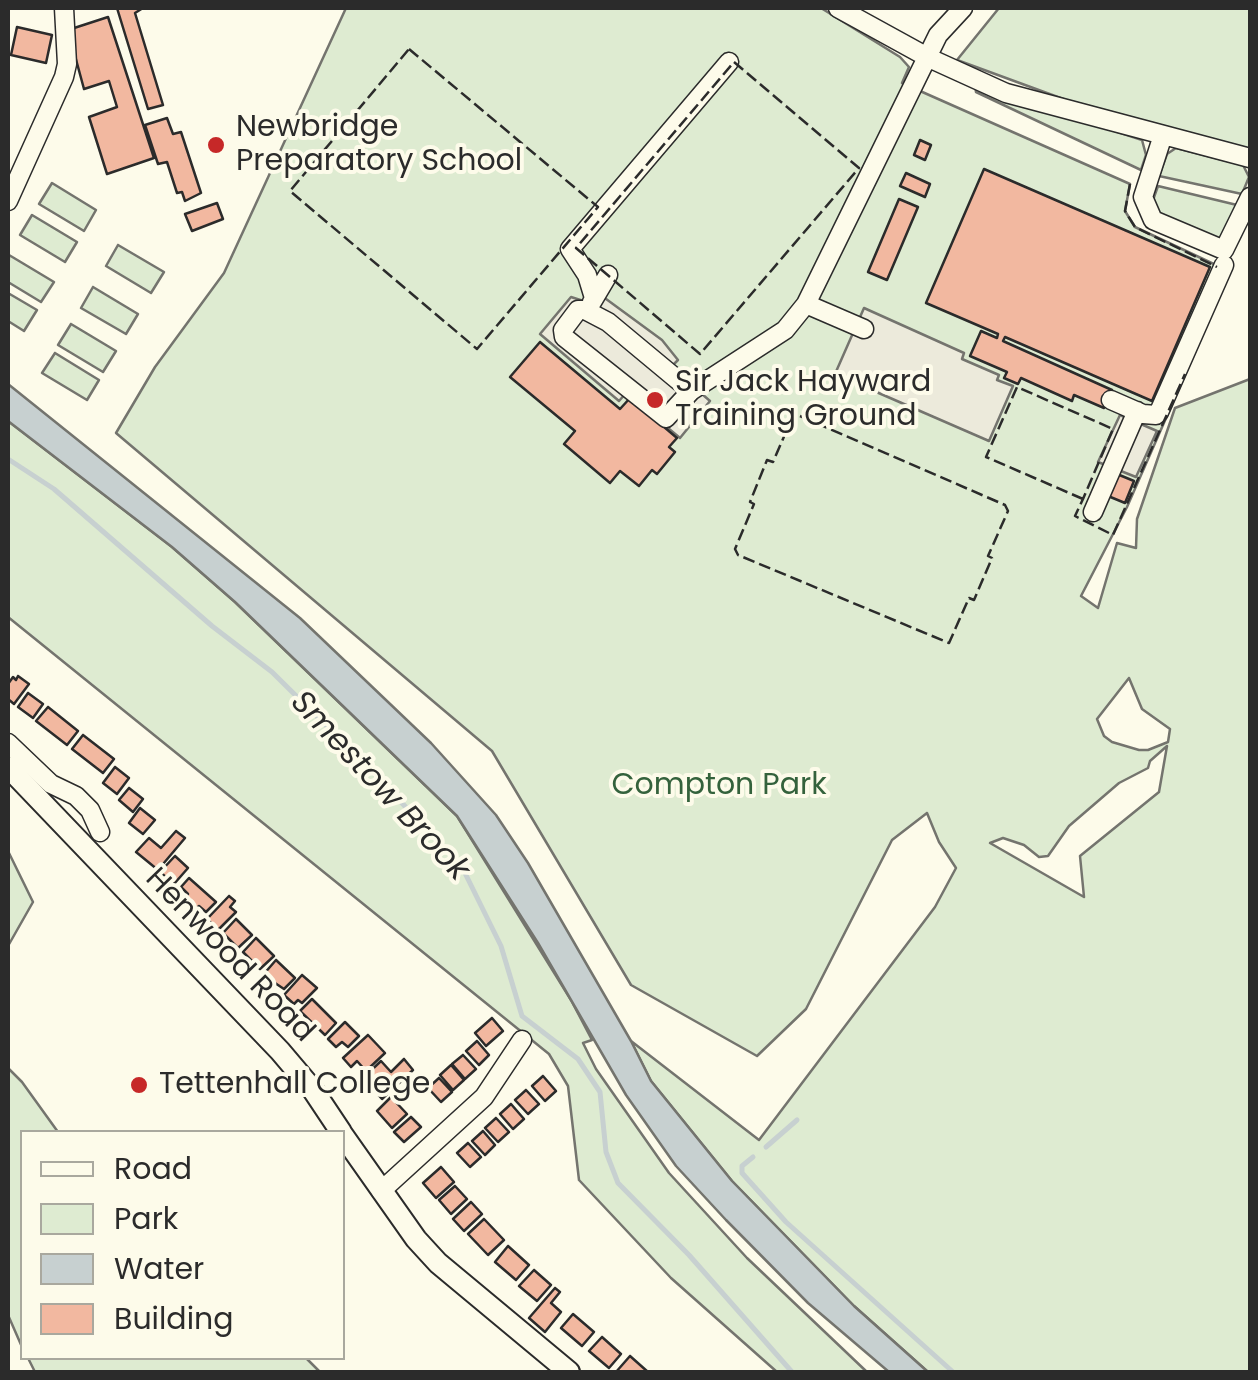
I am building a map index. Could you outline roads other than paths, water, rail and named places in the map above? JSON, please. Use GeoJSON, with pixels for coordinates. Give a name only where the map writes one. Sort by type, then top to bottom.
{"type":"FeatureCollection","features":[{"type":"Feature","properties":{"kind":"main road","name":"Henwood Road"},"geometry":{"type":"LineString","coordinates":[[8,767],[280,1051],[339,1130]]}},
{"type":"Feature","properties":{"kind":"main road","name":"Henwood Road"},"geometry":{"type":"LineString","coordinates":[[345,1138],[438,1263],[569,1372]]}},
{"type":"Feature","properties":{"kind":"street"},"geometry":{"type":"LineString","coordinates":[[8,201],[64,77],[64,8]]}},
{"type":"Feature","properties":{"kind":"street"},"geometry":{"type":"LineString","coordinates":[[838,8],[929,58],[1006,93],[1250,158]]}},
{"type":"Feature","properties":{"kind":"street"},"geometry":{"type":"LineString","coordinates":[[608,275],[590,304],[578,310],[563,330],[564,337],[662,416],[670,416],[691,391],[785,330],[806,304],[938,35],[963,8]]}},
{"type":"Feature","properties":{"kind":"street"},"geometry":{"type":"LineString","coordinates":[[691,391],[590,304],[587,275],[570,249],[600,203],[730,62]]}},
{"type":"Feature","properties":{"kind":"street"},"geometry":{"type":"LineString","coordinates":[[1163,135],[1144,197],[1153,220],[1224,250],[1250,197]]}},
{"type":"Feature","properties":{"kind":"street"},"geometry":{"type":"LineString","coordinates":[[1111,400],[1137,412],[1159,412],[1224,265]]}},
{"type":"Feature","properties":{"kind":"street"},"geometry":{"type":"LineString","coordinates":[[806,304],[864,329]]}},
{"type":"Feature","properties":{"kind":"street"},"geometry":{"type":"LineString","coordinates":[[1093,512],[1137,412]]}},
{"type":"Feature","properties":{"kind":"street"},"geometry":{"type":"LineString","coordinates":[[8,743],[51,784],[76,796],[90,810],[100,832]]}},
{"type":"Feature","properties":{"kind":"street"},"geometry":{"type":"LineString","coordinates":[[66,827],[90,810]]}},
{"type":"Feature","properties":{"kind":"street"},"geometry":{"type":"LineString","coordinates":[[381,1191],[484,1097],[522,1040]]}},
{"type":"Feature","properties":{"kind":"water"},"geometry":{"type":"Polygon","coordinates":[[[8,384],[300,618],[431,743],[496,815],[528,863],[651,1081],[732,1181],[854,1306],[928,1372],[889,1372],[808,1303],[726,1220],[676,1166],[626,1095],[538,943],[457,816],[235,602],[172,547],[8,421],[8,384]]]}},
{"type":"Feature","properties":{"kind":"waterway","name":"Smestow Brook"},"geometry":{"type":"LineString","coordinates":[[8,459],[54,489],[212,626],[272,672],[462,867],[501,946],[522,1016],[578,1059],[600,1092],[606,1152],[618,1183],[689,1255],[792,1372]]}},
{"type":"Feature","properties":{"kind":"waterway"},"geometry":{"type":"LineString","coordinates":[[766,1147],[797,1120]]}},
{"type":"Feature","properties":{"kind":"waterway"},"geometry":{"type":"LineString","coordinates":[[753,1157],[742,1166],[742,1173],[786,1222],[953,1372]]}},
{"type":"Feature","properties":{"kind":"place","name":"Newbridge Preparatory School"},"geometry":{"type":"Point","coordinates":[216,145]}},
{"type":"Feature","properties":{"kind":"place","name":"Sir Jack Hayward Training Ground"},"geometry":{"type":"Point","coordinates":[655,400]}},
{"type":"Feature","properties":{"kind":"place","name":"Tettenhall College"},"geometry":{"type":"Point","coordinates":[139,1085]}},
{"type":"Feature","properties":{"kind":"park label","name":"Compton Park"},"geometry":{"type":"Point","coordinates":[719,786]}}]}
